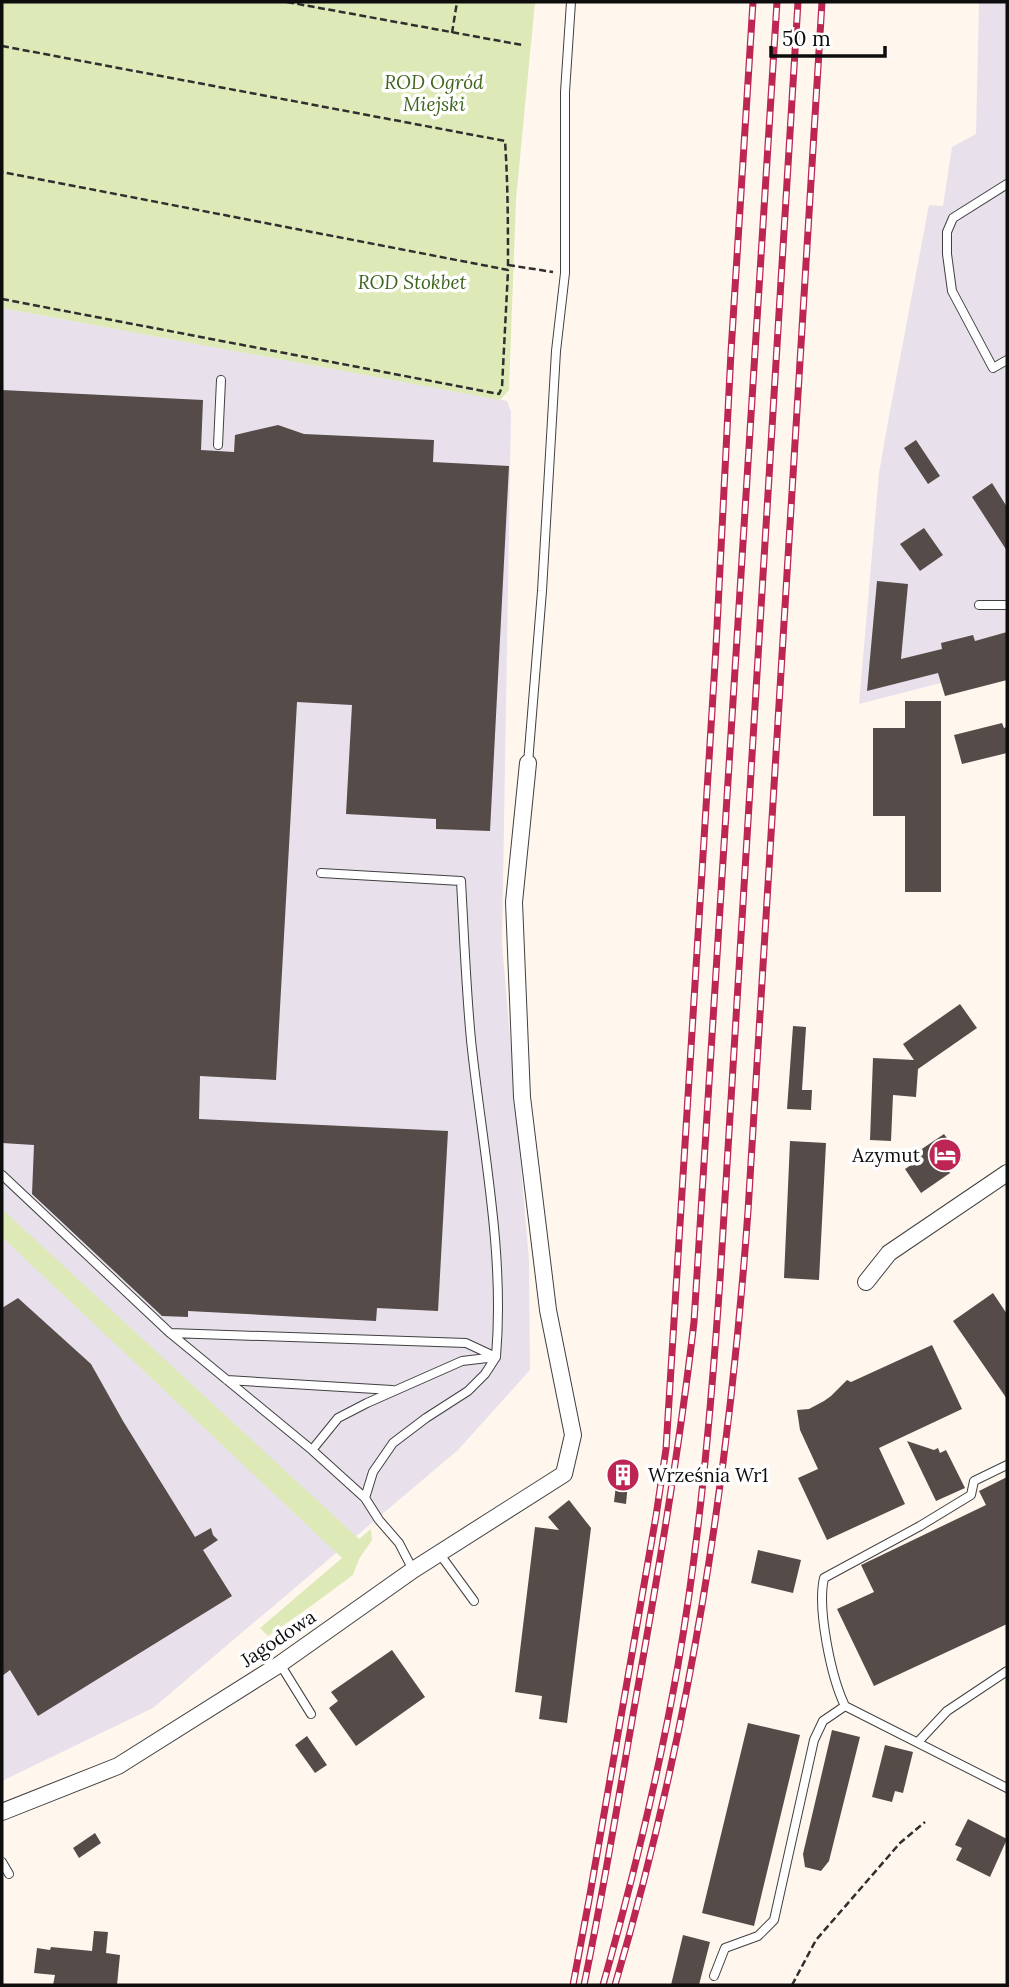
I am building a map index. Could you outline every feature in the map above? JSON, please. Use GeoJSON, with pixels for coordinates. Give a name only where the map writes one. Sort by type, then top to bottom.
{"type":"FeatureCollection","features":[{"type":"Feature","properties":{"kind":"street","name":"Jagodowa"},"geometry":{"type":"LineString","coordinates":[[2,1812],[118,1766],[281,1664],[413,1570],[564,1474],[573,1435],[548,1310],[522,1097],[514,902],[528,763]]}},
{"type":"Feature","properties":{"kind":"street"},"geometry":{"type":"LineString","coordinates":[[866,1282],[888,1254],[1007,1173]]}},
{"type":"Feature","properties":{"kind":"lane"},"geometry":{"type":"LineString","coordinates":[[528,763],[542,591],[555,351],[565,273],[565,92],[571,2]]}},
{"type":"Feature","properties":{"kind":"lane"},"geometry":{"type":"LineString","coordinates":[[1007,184],[953,218],[947,232],[952,291],[993,368],[1007,360]]}},
{"type":"Feature","properties":{"kind":"lane"},"geometry":{"type":"LineString","coordinates":[[218,444],[221,380]]}},
{"type":"Feature","properties":{"kind":"lane"},"geometry":{"type":"LineString","coordinates":[[979,606],[1007,605]]}},
{"type":"Feature","properties":{"kind":"lane"},"geometry":{"type":"LineString","coordinates":[[321,873],[461,881],[471,1039],[499,1291],[496,1357],[485,1374],[468,1391],[393,1443],[373,1472],[365,1498]]}},
{"type":"Feature","properties":{"kind":"lane"},"geometry":{"type":"LineString","coordinates":[[2,1175],[170,1333],[312,1450],[365,1498],[399,1543],[413,1570]]}},
{"type":"Feature","properties":{"kind":"lane"},"geometry":{"type":"LineString","coordinates":[[170,1333],[466,1343],[496,1357]]}},
{"type":"Feature","properties":{"kind":"lane"},"geometry":{"type":"LineString","coordinates":[[312,1450],[338,1418],[367,1402],[462,1361],[496,1357]]}},
{"type":"Feature","properties":{"kind":"lane"},"geometry":{"type":"LineString","coordinates":[[227,1380],[396,1390]]}},
{"type":"Feature","properties":{"kind":"lane"},"geometry":{"type":"LineString","coordinates":[[1007,1465],[974,1481],[971,1495],[824,1578],[821,1592],[825,1629],[838,1691],[845,1706],[1007,1788]]}},
{"type":"Feature","properties":{"kind":"lane"},"geometry":{"type":"LineString","coordinates":[[439,1553],[474,1601]]}},
{"type":"Feature","properties":{"kind":"lane"},"geometry":{"type":"LineString","coordinates":[[281,1664],[312,1714]]}},
{"type":"Feature","properties":{"kind":"lane"},"geometry":{"type":"LineString","coordinates":[[918,1742],[947,1712],[1007,1671]]}},
{"type":"Feature","properties":{"kind":"lane"},"geometry":{"type":"LineString","coordinates":[[714,1976],[724,1948],[758,1936],[774,1920],[814,1740],[823,1721],[845,1706]]}},
{"type":"Feature","properties":{"kind":"lane"},"geometry":{"type":"LineString","coordinates":[[2,1862],[9,1874]]}},
{"type":"Feature","properties":{"kind":"path"},"geometry":{"type":"LineString","coordinates":[[286,2],[522,45]]}},
{"type":"Feature","properties":{"kind":"path"},"geometry":{"type":"LineString","coordinates":[[452,33],[457,2]]}},
{"type":"Feature","properties":{"kind":"path"},"geometry":{"type":"LineString","coordinates":[[2,46],[505,141],[508,270],[502,387],[499,394],[2,299]]}},
{"type":"Feature","properties":{"kind":"path"},"geometry":{"type":"LineString","coordinates":[[2,172],[508,270]]}},
{"type":"Feature","properties":{"kind":"path"},"geometry":{"type":"LineString","coordinates":[[508,265],[565,273]]}},
{"type":"Feature","properties":{"kind":"path"},"geometry":{"type":"LineString","coordinates":[[792,1985],[816,1940],[900,1843],[925,1822]]}},
{"type":"Feature","properties":{"kind":"shaded area"},"geometry":{"type":"Polygon","coordinates":[[[979,2],[1007,2],[1007,666],[859,704],[879,473],[929,205],[943,206],[952,147],[976,134],[979,2]]]}},
{"type":"Feature","properties":{"kind":"shaded area"},"geometry":{"type":"Polygon","coordinates":[[[2,308],[507,401],[511,412],[502,943],[529,1260],[530,1370],[458,1450],[153,1708],[2,1781],[2,308]]]}},
{"type":"Feature","properties":{"kind":"green space"},"geometry":{"type":"Polygon","coordinates":[[[2,2],[535,2],[516,199],[509,390],[500,400],[2,308],[2,2]]]}},
{"type":"Feature","properties":{"kind":"green space"},"geometry":{"type":"Polygon","coordinates":[[[2,1209],[359,1539],[371,1529],[372,1540],[359,1559],[353,1575],[268,1636],[260,1628],[342,1558],[2,1237],[2,1209]]]}},
{"type":"Feature","properties":{"kind":"building"},"geometry":{"type":"Polygon","coordinates":[[[2,390],[203,400],[201,450],[234,452],[235,435],[278,425],[304,434],[434,440],[433,462],[509,466],[490,831],[436,829],[436,819],[346,814],[352,705],[297,702],[276,1080],[200,1076],[199,1119],[448,1131],[438,1311],[377,1308],[376,1321],[188,1311],[188,1317],[162,1316],[32,1194],[34,1145],[2,1143],[2,390]]]}},
{"type":"Feature","properties":{"kind":"building"},"geometry":{"type":"Polygon","coordinates":[[[916,440],[940,476],[928,484],[904,448],[916,440]]]}},
{"type":"Feature","properties":{"kind":"building"},"geometry":{"type":"Polygon","coordinates":[[[992,483],[1007,507],[1007,551],[972,497],[992,483]]]}},
{"type":"Feature","properties":{"kind":"building"},"geometry":{"type":"Polygon","coordinates":[[[924,528],[943,555],[920,571],[900,544],[924,528]]]}},
{"type":"Feature","properties":{"kind":"building"},"geometry":{"type":"Polygon","coordinates":[[[877,581],[908,584],[901,659],[942,649],[941,643],[973,635],[975,641],[1007,632],[1007,680],[945,696],[938,673],[867,691],[877,581]]]}},
{"type":"Feature","properties":{"kind":"building"},"geometry":{"type":"Polygon","coordinates":[[[905,701],[941,701],[941,892],[905,892],[905,816],[873,816],[873,728],[905,728],[905,701]]]}},
{"type":"Feature","properties":{"kind":"building"},"geometry":{"type":"Polygon","coordinates":[[[1002,723],[1004,728],[1007,727],[1007,753],[962,764],[954,735],[1002,723]]]}},
{"type":"Feature","properties":{"kind":"building"},"geometry":{"type":"Polygon","coordinates":[[[960,1004],[977,1028],[918,1069],[916,1097],[893,1095],[891,1141],[870,1140],[873,1058],[914,1060],[903,1044],[960,1004]]]}},
{"type":"Feature","properties":{"kind":"building"},"geometry":{"type":"Polygon","coordinates":[[[793,1026],[806,1027],[802,1090],[812,1090],[811,1110],[787,1109],[793,1026]]]}},
{"type":"Feature","properties":{"kind":"building"},"geometry":{"type":"Polygon","coordinates":[[[944,1134],[962,1160],[948,1169],[950,1173],[921,1193],[905,1169],[911,1165],[907,1159],[944,1134]]]}},
{"type":"Feature","properties":{"kind":"building"},"geometry":{"type":"Polygon","coordinates":[[[790,1141],[826,1143],[819,1280],[784,1278],[790,1141]]]}},
{"type":"Feature","properties":{"kind":"building"},"geometry":{"type":"Polygon","coordinates":[[[993,1293],[1007,1314],[1007,1399],[953,1321],[993,1293]]]}},
{"type":"Feature","properties":{"kind":"building"},"geometry":{"type":"Polygon","coordinates":[[[18,1298],[91,1364],[195,1537],[211,1528],[218,1540],[203,1550],[232,1596],[38,1716],[10,1670],[2,1676],[2,1308],[18,1298]]]}},
{"type":"Feature","properties":{"kind":"building"},"geometry":{"type":"Polygon","coordinates":[[[932,1345],[962,1409],[879,1448],[905,1504],[827,1540],[798,1478],[818,1469],[800,1430],[797,1410],[809,1409],[824,1401],[847,1380],[851,1382],[932,1345]]]}},
{"type":"Feature","properties":{"kind":"building"},"geometry":{"type":"Polygon","coordinates":[[[907,1441],[934,1450],[938,1448],[940,1453],[946,1450],[965,1488],[936,1501],[907,1441]]]}},
{"type":"Feature","properties":{"kind":"building","name":"Września Wr1"},"geometry":{"type":"Polygon","coordinates":[[[619,1460],[630,1461],[626,1504],[614,1502],[619,1460]]]}},
{"type":"Feature","properties":{"kind":"building"},"geometry":{"type":"Polygon","coordinates":[[[1007,1477],[1007,1624],[874,1686],[837,1609],[874,1592],[861,1565],[986,1505],[979,1491],[1007,1477]]]}},
{"type":"Feature","properties":{"kind":"building"},"geometry":{"type":"Polygon","coordinates":[[[569,1500],[591,1528],[567,1723],[539,1719],[542,1696],[515,1692],[535,1527],[559,1530],[548,1517],[569,1500]]]}},
{"type":"Feature","properties":{"kind":"building"},"geometry":{"type":"Polygon","coordinates":[[[758,1550],[801,1560],[793,1593],[751,1583],[758,1550]]]}},
{"type":"Feature","properties":{"kind":"building"},"geometry":{"type":"Polygon","coordinates":[[[392,1650],[425,1697],[356,1746],[329,1708],[338,1701],[331,1692],[392,1650]]]}},
{"type":"Feature","properties":{"kind":"building"},"geometry":{"type":"Polygon","coordinates":[[[748,1723],[800,1735],[754,1926],[702,1913],[748,1723]]]}},
{"type":"Feature","properties":{"kind":"building"},"geometry":{"type":"Polygon","coordinates":[[[832,1730],[860,1737],[829,1861],[821,1871],[805,1867],[803,1854],[832,1730]]]}},
{"type":"Feature","properties":{"kind":"building"},"geometry":{"type":"Polygon","coordinates":[[[307,1736],[327,1765],[315,1773],[295,1745],[307,1736]]]}},
{"type":"Feature","properties":{"kind":"building"},"geometry":{"type":"Polygon","coordinates":[[[885,1745],[913,1752],[903,1793],[895,1791],[892,1802],[872,1797],[885,1745]]]}},
{"type":"Feature","properties":{"kind":"building"},"geometry":{"type":"Polygon","coordinates":[[[968,1819],[1007,1839],[990,1877],[956,1860],[962,1848],[955,1845],[968,1819]]]}},
{"type":"Feature","properties":{"kind":"building"},"geometry":{"type":"Polygon","coordinates":[[[95,1833],[101,1843],[79,1858],[73,1848],[95,1833]]]}},
{"type":"Feature","properties":{"kind":"building"},"geometry":{"type":"Polygon","coordinates":[[[94,1931],[108,1932],[106,1953],[120,1955],[117,1985],[53,1985],[55,1975],[34,1973],[37,1948],[92,1951],[94,1931]]]}},
{"type":"Feature","properties":{"kind":"building"},"geometry":{"type":"Polygon","coordinates":[[[683,1935],[710,1942],[699,1985],[671,1985],[683,1935]]]}},
{"type":"Feature","properties":{"kind":"railway"},"geometry":{"type":"LineString","coordinates":[[573,1985],[666,1449],[753,2]]}},
{"type":"Feature","properties":{"kind":"railway"},"geometry":{"type":"LineString","coordinates":[[584,1985],[659,1564],[694,1322],[777,2]]}},
{"type":"Feature","properties":{"kind":"railway"},"geometry":{"type":"LineString","coordinates":[[603,1985],[645,1826],[671,1705],[693,1569],[704,1473],[720,1280],[798,2]]}},
{"type":"Feature","properties":{"kind":"railway"},"geometry":{"type":"LineString","coordinates":[[615,1985],[665,1794],[685,1698],[730,1408],[748,1211],[822,2]]}},
{"type":"Feature","properties":{"kind":"place","name":"Azymut"},"geometry":{"type":"Point","coordinates":[945,1155]}},
{"type":"Feature","properties":{"kind":"place","name":"Września Wr1"},"geometry":{"type":"Point","coordinates":[623,1475]}},
{"type":"Feature","properties":{"kind":"park label","name":"ROD Ogród Miejski"},"geometry":{"type":"Point","coordinates":[434,93]}},
{"type":"Feature","properties":{"kind":"park label","name":"ROD Stokbet"},"geometry":{"type":"Point","coordinates":[412,282]}}]}
